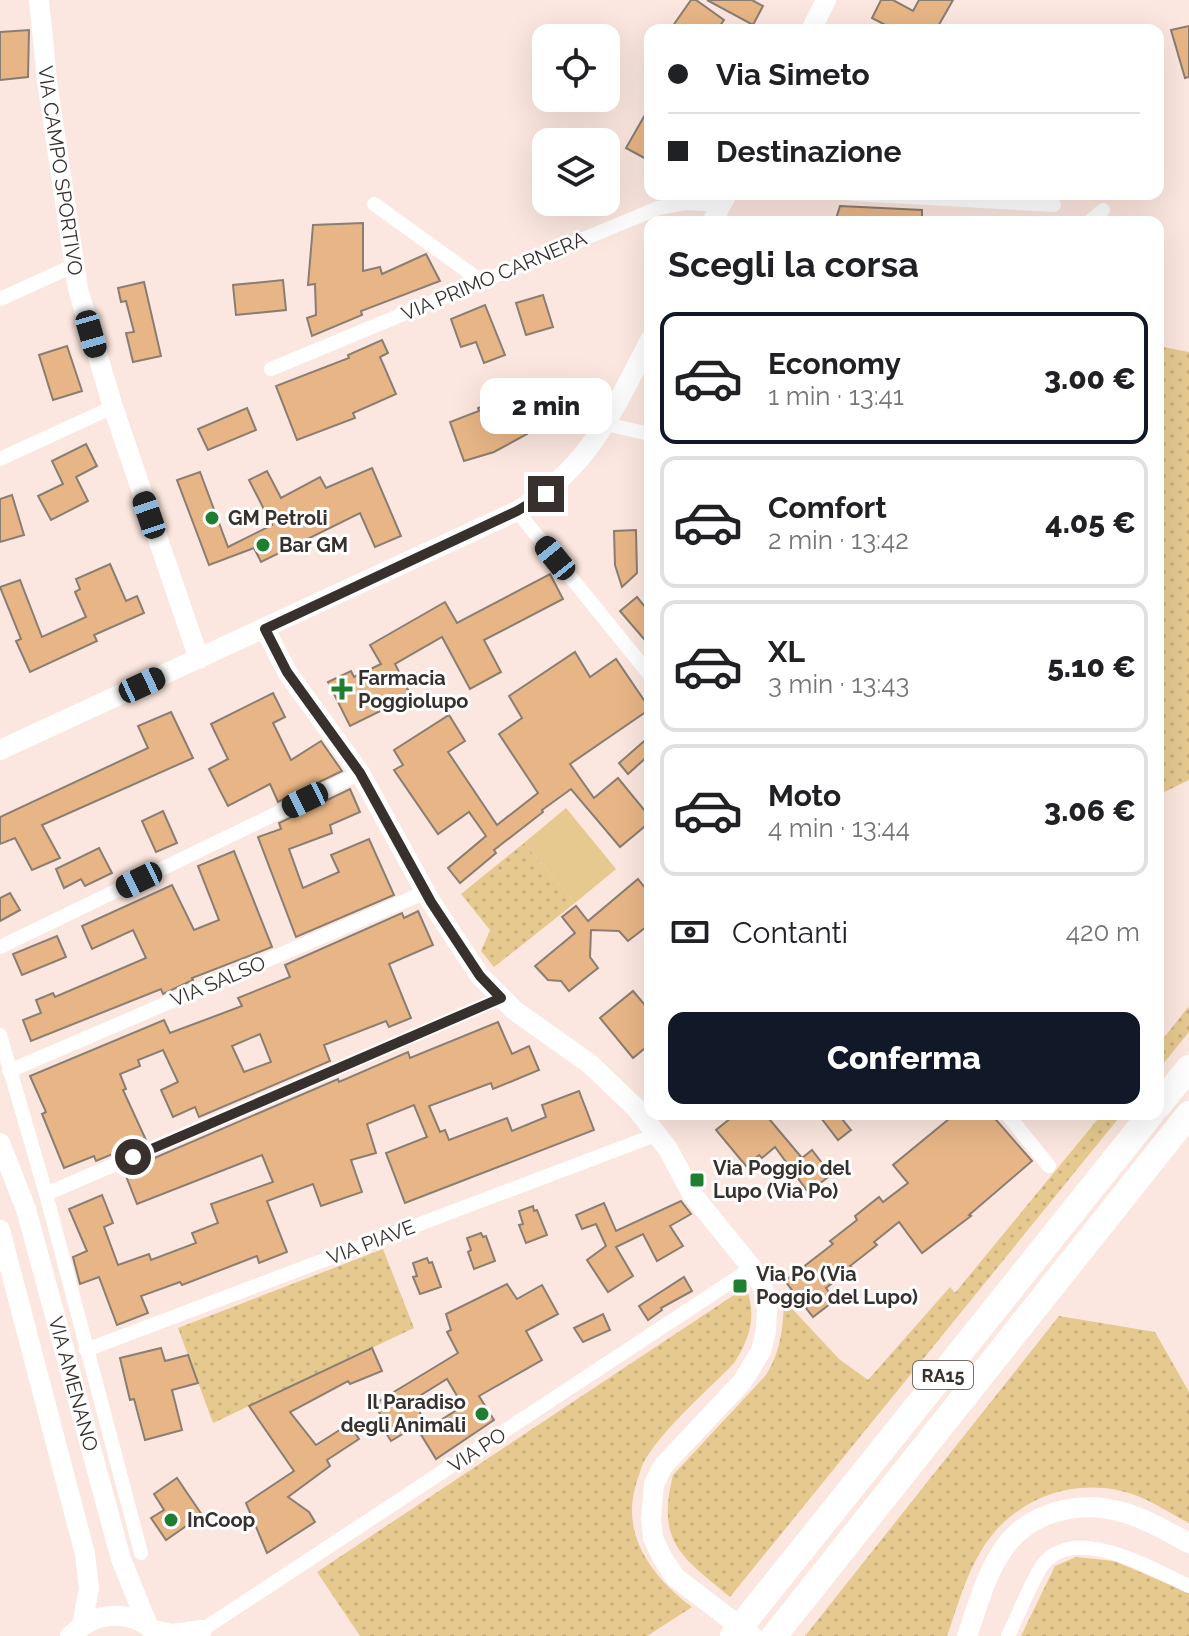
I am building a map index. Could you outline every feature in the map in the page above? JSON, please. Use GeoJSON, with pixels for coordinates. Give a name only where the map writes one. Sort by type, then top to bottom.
{"type":"FeatureCollection","features":[{"type":"Feature","properties":{"kind":"highway"},"geometry":{"type":"LineString","coordinates":[[1164,1099],[1189,1068]]}},
{"type":"Feature","properties":{"kind":"highway","name":"RA15"},"geometry":{"type":"LineString","coordinates":[[774,1636],[1189,1114]]}},
{"type":"Feature","properties":{"kind":"highway","name":"RA15"},"geometry":{"type":"LineString","coordinates":[[733,1636],[1146,1120]]}},
{"type":"Feature","properties":{"kind":"highway"},"geometry":{"type":"LineString","coordinates":[[725,1636],[800,1553]]}},
{"type":"Feature","properties":{"kind":"street","name":"VIA CAMPO SPORTIVO"},"geometry":{"type":"LineString","coordinates":[[39,0],[73,266],[113,407],[199,659]]}},
{"type":"Feature","properties":{"kind":"street"},"geometry":{"type":"LineString","coordinates":[[814,24],[826,0]]}},
{"type":"Feature","properties":{"kind":"street"},"geometry":{"type":"LineString","coordinates":[[963,200],[1054,205]]}},
{"type":"Feature","properties":{"kind":"street","name":"VIA PRIMO CARNERA"},"geometry":{"type":"LineString","coordinates":[[271,369],[658,208],[685,203],[720,207]]}},
{"type":"Feature","properties":{"kind":"street"},"geometry":{"type":"LineString","coordinates":[[374,204],[481,281]]}},
{"type":"Feature","properties":{"kind":"street"},"geometry":{"type":"LineString","coordinates":[[1096,216],[1103,210]]}},
{"type":"Feature","properties":{"kind":"street"},"geometry":{"type":"LineString","coordinates":[[0,299],[73,266]]}},
{"type":"Feature","properties":{"kind":"street"},"geometry":{"type":"LineString","coordinates":[[0,750],[517,511],[546,494],[578,463],[606,424],[644,351]]}},
{"type":"Feature","properties":{"kind":"street"},"geometry":{"type":"LineString","coordinates":[[0,459],[113,407]]}},
{"type":"Feature","properties":{"kind":"street"},"geometry":{"type":"LineString","coordinates":[[606,424],[644,433]]}},
{"type":"Feature","properties":{"kind":"street"},"geometry":{"type":"LineString","coordinates":[[517,511],[644,668]]}},
{"type":"Feature","properties":{"kind":"street"},"geometry":{"type":"LineString","coordinates":[[265,629],[287,672],[360,773],[426,892],[480,976],[501,998],[590,1064],[644,1117]]}},
{"type":"Feature","properties":{"kind":"street"},"geometry":{"type":"LineString","coordinates":[[0,947],[360,773]]}},
{"type":"Feature","properties":{"kind":"street","name":"VIA SALSO"},"geometry":{"type":"LineString","coordinates":[[9,1071],[426,892]]}},
{"type":"Feature","properties":{"kind":"street"},"geometry":{"type":"LineString","coordinates":[[46,1194],[501,998]]}},
{"type":"Feature","properties":{"kind":"street"},"geometry":{"type":"LineString","coordinates":[[0,1035],[46,1194],[141,1553]]}},
{"type":"Feature","properties":{"kind":"street"},"geometry":{"type":"LineString","coordinates":[[646,1120],[658,1134],[692,1194],[752,1268],[763,1288],[767,1308],[761,1351],[742,1382],[677,1447],[663,1466],[654,1484],[651,1519],[653,1538],[675,1577],[752,1636]]}},
{"type":"Feature","properties":{"kind":"street"},"geometry":{"type":"LineString","coordinates":[[1012,1120],[1049,1166]]}},
{"type":"Feature","properties":{"kind":"street","name":"VIA PIAVE"},"geometry":{"type":"LineString","coordinates":[[86,1350],[658,1134]]}},
{"type":"Feature","properties":{"kind":"street","name":"VIA AMENANO"},"geometry":{"type":"LineString","coordinates":[[0,1143],[26,1209],[121,1559],[154,1631]]}},
{"type":"Feature","properties":{"kind":"street","name":"VIA AMENANO"},"geometry":{"type":"LineString","coordinates":[[0,1230],[85,1554],[89,1588],[76,1630]]}},
{"type":"Feature","properties":{"kind":"street","name":"VIA PO"},"geometry":{"type":"LineString","coordinates":[[199,1633],[752,1268]]}},
{"type":"Feature","properties":{"kind":"street"},"geometry":{"type":"LineString","coordinates":[[967,1636],[992,1568],[1003,1549],[1032,1521],[1052,1511],[1102,1508],[1126,1513],[1189,1543]]}},
{"type":"Feature","properties":{"kind":"street"},"geometry":{"type":"LineString","coordinates":[[1008,1636],[1045,1562],[1066,1550],[1098,1547],[1189,1586]]}},
{"type":"Feature","properties":{"kind":"street"},"geometry":{"type":"LineString","coordinates":[[76,1630],[108,1615],[136,1619],[154,1631],[199,1633]]}},
{"type":"Feature","properties":{"kind":"shaded area"},"geometry":{"type":"Polygon","coordinates":[[[1164,347],[1189,352],[1189,780],[1164,792],[1164,347]]]}},
{"type":"Feature","properties":{"kind":"shaded area"},"geometry":{"type":"Polygon","coordinates":[[[566,808],[616,869],[575,903],[524,843],[566,808]]]}},
{"type":"Feature","properties":{"kind":"shaded area"},"geometry":{"type":"Polygon","coordinates":[[[524,843],[575,903],[494,967],[481,951],[490,930],[461,894],[524,843]]]}},
{"type":"Feature","properties":{"kind":"shaded area"},"geometry":{"type":"Polygon","coordinates":[[[1189,1006],[1189,1032],[1164,1063],[1164,1037],[1189,1006]]]}},
{"type":"Feature","properties":{"kind":"shaded area"},"geometry":{"type":"Polygon","coordinates":[[[1097,1120],[1117,1120],[730,1597],[698,1571],[686,1559],[671,1533],[668,1517],[673,1475],[766,1375],[780,1339],[784,1300],[839,1359],[868,1380],[950,1287],[955,1293],[1097,1120]]]}},
{"type":"Feature","properties":{"kind":"shaded area"},"geometry":{"type":"Polygon","coordinates":[[[383,1249],[414,1328],[213,1423],[178,1328],[383,1249]]]}},
{"type":"Feature","properties":{"kind":"shaded area"},"geometry":{"type":"Polygon","coordinates":[[[746,1287],[751,1317],[748,1336],[740,1354],[655,1445],[643,1464],[633,1500],[632,1519],[643,1553],[664,1582],[692,1607],[647,1636],[360,1636],[317,1572],[746,1287]]]}},
{"type":"Feature","properties":{"kind":"shaded area"},"geometry":{"type":"Polygon","coordinates":[[[1059,1316],[1155,1332],[1189,1392],[1189,1523],[1140,1497],[1118,1490],[1072,1489],[1050,1494],[1011,1516],[981,1551],[970,1571],[947,1636],[805,1636],[1059,1316]]]}},
{"type":"Feature","properties":{"kind":"shaded area"},"geometry":{"type":"Polygon","coordinates":[[[1076,1557],[1114,1561],[1189,1593],[1189,1636],[1021,1636],[1055,1566],[1076,1557]]]}},
{"type":"Feature","properties":{"kind":"building"},"geometry":{"type":"Polygon","coordinates":[[[691,0],[696,0],[724,20],[721,24],[674,24],[691,0]]]}},
{"type":"Feature","properties":{"kind":"building"},"geometry":{"type":"Polygon","coordinates":[[[707,0],[752,0],[763,6],[751,24],[707,0]]]}},
{"type":"Feature","properties":{"kind":"building"},"geometry":{"type":"Polygon","coordinates":[[[881,0],[893,0],[913,11],[919,0],[953,0],[939,24],[884,24],[872,18],[881,0]]]}},
{"type":"Feature","properties":{"kind":"building"},"geometry":{"type":"Polygon","coordinates":[[[1189,26],[1189,77],[1185,78],[1171,30],[1189,26]]]}},
{"type":"Feature","properties":{"kind":"building"},"geometry":{"type":"Polygon","coordinates":[[[29,30],[28,77],[0,80],[0,32],[29,30]]]}},
{"type":"Feature","properties":{"kind":"building"},"geometry":{"type":"Polygon","coordinates":[[[644,116],[644,158],[626,148],[644,116]]]}},
{"type":"Feature","properties":{"kind":"building"},"geometry":{"type":"Polygon","coordinates":[[[840,206],[922,210],[922,216],[837,216],[840,206]]]}},
{"type":"Feature","properties":{"kind":"building"},"geometry":{"type":"Polygon","coordinates":[[[363,223],[363,271],[380,267],[382,274],[426,254],[440,281],[361,311],[362,315],[312,336],[307,318],[316,315],[315,284],[308,285],[313,225],[363,223]]]}},
{"type":"Feature","properties":{"kind":"building"},"geometry":{"type":"Polygon","coordinates":[[[283,280],[286,310],[236,315],[233,285],[283,280]]]}},
{"type":"Feature","properties":{"kind":"building"},"geometry":{"type":"Polygon","coordinates":[[[144,282],[161,356],[133,362],[126,333],[134,332],[126,301],[121,302],[118,288],[144,282]]]}},
{"type":"Feature","properties":{"kind":"building"},"geometry":{"type":"Polygon","coordinates":[[[543,295],[553,327],[526,335],[516,303],[543,295]]]}},
{"type":"Feature","properties":{"kind":"building"},"geometry":{"type":"Polygon","coordinates":[[[485,305],[505,355],[484,363],[476,342],[461,347],[451,319],[485,305]]]}},
{"type":"Feature","properties":{"kind":"building"},"geometry":{"type":"Polygon","coordinates":[[[382,340],[388,353],[380,357],[396,394],[353,413],[355,418],[297,440],[276,386],[349,358],[348,355],[382,340]]]}},
{"type":"Feature","properties":{"kind":"building"},"geometry":{"type":"Polygon","coordinates":[[[67,346],[82,391],[53,400],[39,355],[67,346]]]}},
{"type":"Feature","properties":{"kind":"building"},"geometry":{"type":"Polygon","coordinates":[[[513,394],[527,434],[494,452],[464,461],[450,422],[491,403],[492,406],[513,394]]]}},
{"type":"Feature","properties":{"kind":"building"},"geometry":{"type":"Polygon","coordinates":[[[247,408],[256,430],[208,450],[198,429],[247,408]]]}},
{"type":"Feature","properties":{"kind":"building"},"geometry":{"type":"Polygon","coordinates":[[[86,444],[97,466],[76,477],[88,501],[51,520],[38,496],[63,484],[52,461],[86,444]]]}},
{"type":"Feature","properties":{"kind":"building"},"geometry":{"type":"Polygon","coordinates":[[[372,468],[401,536],[375,547],[360,513],[261,562],[254,548],[209,565],[177,480],[200,472],[228,547],[272,525],[249,480],[267,471],[281,498],[320,477],[326,488],[372,468]]]}},
{"type":"Feature","properties":{"kind":"building"},"geometry":{"type":"Polygon","coordinates":[[[12,495],[24,535],[0,542],[0,499],[12,495]]]}},
{"type":"Feature","properties":{"kind":"building"},"geometry":{"type":"Polygon","coordinates":[[[636,530],[637,573],[622,587],[615,565],[614,531],[636,530]]]}},
{"type":"Feature","properties":{"kind":"building"},"geometry":{"type":"Polygon","coordinates":[[[110,564],[126,601],[137,596],[144,613],[94,635],[97,641],[30,672],[16,641],[21,639],[0,587],[20,580],[42,637],[86,617],[75,592],[80,589],[76,579],[110,564]]]}},
{"type":"Feature","properties":{"kind":"building"},"geometry":{"type":"Polygon","coordinates":[[[550,574],[563,599],[484,640],[501,672],[470,689],[442,637],[395,664],[411,696],[350,726],[328,682],[351,671],[354,677],[381,664],[370,645],[445,602],[457,623],[550,574]]]}},
{"type":"Feature","properties":{"kind":"building"},"geometry":{"type":"Polygon","coordinates":[[[637,597],[644,606],[644,639],[620,611],[637,597]]]}},
{"type":"Feature","properties":{"kind":"building"},"geometry":{"type":"Polygon","coordinates":[[[575,652],[590,677],[616,659],[644,700],[644,713],[570,764],[594,798],[618,778],[644,810],[644,827],[620,847],[571,789],[494,850],[496,853],[460,883],[448,868],[486,836],[469,812],[438,834],[394,770],[403,765],[394,750],[449,715],[465,741],[448,752],[497,825],[538,793],[499,734],[522,718],[509,696],[575,652]]]}},
{"type":"Feature","properties":{"kind":"building"},"geometry":{"type":"Polygon","coordinates":[[[273,693],[285,717],[273,723],[291,760],[321,741],[342,771],[278,802],[270,784],[228,806],[209,769],[228,759],[211,724],[273,693]]]}},
{"type":"Feature","properties":{"kind":"building"},"geometry":{"type":"Polygon","coordinates":[[[171,712],[193,758],[42,825],[60,858],[32,870],[15,838],[0,844],[0,817],[148,748],[138,726],[171,712]]]}},
{"type":"Feature","properties":{"kind":"building"},"geometry":{"type":"Polygon","coordinates":[[[644,741],[644,759],[628,774],[619,763],[644,741]]]}},
{"type":"Feature","properties":{"kind":"building"},"geometry":{"type":"Polygon","coordinates":[[[350,789],[360,812],[330,825],[332,833],[289,849],[303,888],[339,872],[331,855],[369,839],[394,895],[296,937],[258,837],[281,829],[279,823],[350,789]]]}},
{"type":"Feature","properties":{"kind":"building"},"geometry":{"type":"Polygon","coordinates":[[[163,811],[177,843],[156,852],[142,821],[163,811]]]}},
{"type":"Feature","properties":{"kind":"building"},"geometry":{"type":"Polygon","coordinates":[[[99,848],[112,873],[85,886],[81,879],[64,888],[56,869],[99,848]]]}},
{"type":"Feature","properties":{"kind":"building"},"geometry":{"type":"Polygon","coordinates":[[[234,851],[272,947],[192,978],[163,994],[161,989],[31,1041],[23,1020],[41,1013],[36,1000],[53,993],[55,997],[146,958],[133,930],[92,949],[82,926],[172,885],[194,930],[219,920],[198,866],[234,851]]]}},
{"type":"Feature","properties":{"kind":"building"},"geometry":{"type":"Polygon","coordinates":[[[638,879],[644,887],[644,929],[628,941],[619,931],[591,930],[590,957],[598,968],[569,991],[561,981],[548,980],[535,966],[575,933],[562,917],[576,906],[588,921],[638,879]]]}},
{"type":"Feature","properties":{"kind":"building"},"geometry":{"type":"Polygon","coordinates":[[[10,893],[20,910],[0,921],[0,898],[10,893]]]}},
{"type":"Feature","properties":{"kind":"building"},"geometry":{"type":"Polygon","coordinates":[[[418,911],[433,945],[389,964],[411,1018],[389,1027],[386,1021],[324,1045],[330,1061],[199,1117],[195,1107],[173,1117],[161,1090],[178,1082],[163,1050],[138,1060],[140,1066],[120,1074],[126,1089],[123,1090],[146,1140],[96,1161],[94,1156],[64,1168],[42,1114],[46,1112],[30,1076],[164,1020],[170,1033],[242,1006],[238,998],[290,977],[285,965],[402,913],[404,918],[418,911]],[[260,1034],[232,1046],[244,1072],[271,1062],[260,1034]]]}},
{"type":"Feature","properties":{"kind":"building"},"geometry":{"type":"Polygon","coordinates":[[[57,936],[66,957],[22,975],[13,954],[57,936]]]}},
{"type":"Feature","properties":{"kind":"building"},"geometry":{"type":"Polygon","coordinates":[[[633,991],[644,1004],[644,1049],[633,1058],[600,1018],[633,991]]]}},
{"type":"Feature","properties":{"kind":"building"},"geometry":{"type":"Polygon","coordinates":[[[498,1022],[512,1054],[529,1046],[539,1070],[493,1089],[491,1083],[429,1106],[440,1132],[445,1130],[449,1140],[507,1118],[512,1131],[546,1117],[542,1105],[579,1091],[594,1130],[405,1203],[386,1153],[427,1137],[414,1105],[367,1124],[376,1153],[351,1160],[362,1192],[321,1206],[313,1184],[267,1201],[287,1252],[259,1263],[257,1256],[182,1285],[180,1282],[141,1296],[148,1313],[117,1325],[99,1277],[80,1284],[73,1257],[87,1251],[69,1209],[102,1195],[113,1223],[104,1227],[118,1265],[149,1254],[151,1260],[196,1243],[192,1233],[218,1223],[211,1204],[273,1182],[262,1155],[137,1204],[124,1171],[338,1079],[339,1082],[408,1052],[410,1058],[498,1022]]]}},
{"type":"Feature","properties":{"kind":"building"},"geometry":{"type":"Polygon","coordinates":[[[728,1120],[770,1120],[802,1158],[812,1150],[831,1175],[808,1192],[775,1147],[746,1166],[716,1130],[728,1120]]]}},
{"type":"Feature","properties":{"kind":"building"},"geometry":{"type":"Polygon","coordinates":[[[823,1120],[843,1120],[851,1130],[838,1140],[823,1120]]]}},
{"type":"Feature","properties":{"kind":"building"},"geometry":{"type":"Polygon","coordinates":[[[948,1120],[996,1120],[1032,1161],[971,1216],[922,1253],[899,1222],[874,1242],[877,1245],[850,1266],[852,1268],[826,1288],[835,1300],[813,1317],[785,1281],[833,1244],[830,1241],[857,1220],[855,1216],[879,1197],[883,1202],[908,1183],[893,1165],[948,1120]]]}},
{"type":"Feature","properties":{"kind":"building"},"geometry":{"type":"Polygon","coordinates":[[[681,1201],[691,1214],[670,1226],[683,1246],[657,1261],[643,1234],[616,1247],[633,1276],[608,1292],[587,1260],[606,1246],[596,1224],[582,1229],[576,1215],[604,1203],[616,1231],[681,1201]]]}},
{"type":"Feature","properties":{"kind":"building"},"geometry":{"type":"Polygon","coordinates":[[[533,1206],[547,1235],[526,1243],[519,1225],[523,1224],[519,1211],[533,1206]]]}},
{"type":"Feature","properties":{"kind":"building"},"geometry":{"type":"Polygon","coordinates":[[[481,1233],[483,1237],[486,1236],[495,1261],[474,1269],[467,1238],[481,1233]]]}},
{"type":"Feature","properties":{"kind":"building"},"geometry":{"type":"Polygon","coordinates":[[[427,1258],[429,1263],[432,1262],[441,1287],[420,1294],[413,1277],[417,1276],[413,1263],[427,1258]]]}},
{"type":"Feature","properties":{"kind":"building"},"geometry":{"type":"Polygon","coordinates":[[[684,1277],[692,1291],[661,1308],[648,1320],[639,1306],[684,1277]]]}},
{"type":"Feature","properties":{"kind":"building"},"geometry":{"type":"Polygon","coordinates":[[[507,1284],[517,1299],[542,1285],[558,1314],[526,1331],[542,1360],[479,1396],[494,1420],[436,1459],[420,1433],[463,1406],[447,1379],[413,1400],[420,1412],[421,1423],[391,1441],[378,1420],[382,1417],[374,1404],[458,1353],[447,1332],[451,1330],[446,1314],[507,1284]]]}},
{"type":"Feature","properties":{"kind":"building"},"geometry":{"type":"Polygon","coordinates":[[[603,1314],[610,1330],[583,1342],[574,1328],[603,1314]]]}},
{"type":"Feature","properties":{"kind":"building"},"geometry":{"type":"Polygon","coordinates":[[[161,1348],[165,1361],[188,1355],[198,1383],[172,1390],[182,1430],[145,1440],[134,1399],[130,1400],[120,1358],[161,1348]]]}},
{"type":"Feature","properties":{"kind":"building"},"geometry":{"type":"Polygon","coordinates":[[[372,1348],[382,1371],[350,1384],[348,1381],[290,1412],[316,1445],[349,1424],[359,1439],[327,1460],[330,1466],[288,1497],[309,1512],[315,1522],[267,1553],[246,1503],[294,1471],[249,1406],[372,1348]]]}},
{"type":"Feature","properties":{"kind":"building"},"geometry":{"type":"Polygon","coordinates":[[[177,1478],[202,1515],[166,1540],[151,1518],[164,1510],[154,1494],[177,1478]]]}},
{"type":"Feature","properties":{"kind":"place","name":"GM Petroli"},"geometry":{"type":"Point","coordinates":[212,518]}},
{"type":"Feature","properties":{"kind":"place","name":"Bar GM"},"geometry":{"type":"Point","coordinates":[263,545]}},
{"type":"Feature","properties":{"kind":"place","name":"Farmacia Poggiolupo"},"geometry":{"type":"Point","coordinates":[342,689]}},
{"type":"Feature","properties":{"kind":"place","name":"Via Poggio del Lupo (Via Po)"},"geometry":{"type":"Point","coordinates":[697,1180]}},
{"type":"Feature","properties":{"kind":"place","name":"Via Po (Via Poggio del Lupo)"},"geometry":{"type":"Point","coordinates":[740,1286]}},
{"type":"Feature","properties":{"kind":"place","name":"Il Paradiso degli Animali"},"geometry":{"type":"Point","coordinates":[482,1414]}},
{"type":"Feature","properties":{"kind":"place","name":"InCoop"},"geometry":{"type":"Point","coordinates":[171,1520]}},
{"type":"Feature","properties":{"kind":"route"},"geometry":{"type":"LineString","coordinates":[[133,1157],[501,998],[480,976],[431,902],[360,773],[287,672],[265,629],[517,511],[546,494]]}}]}
